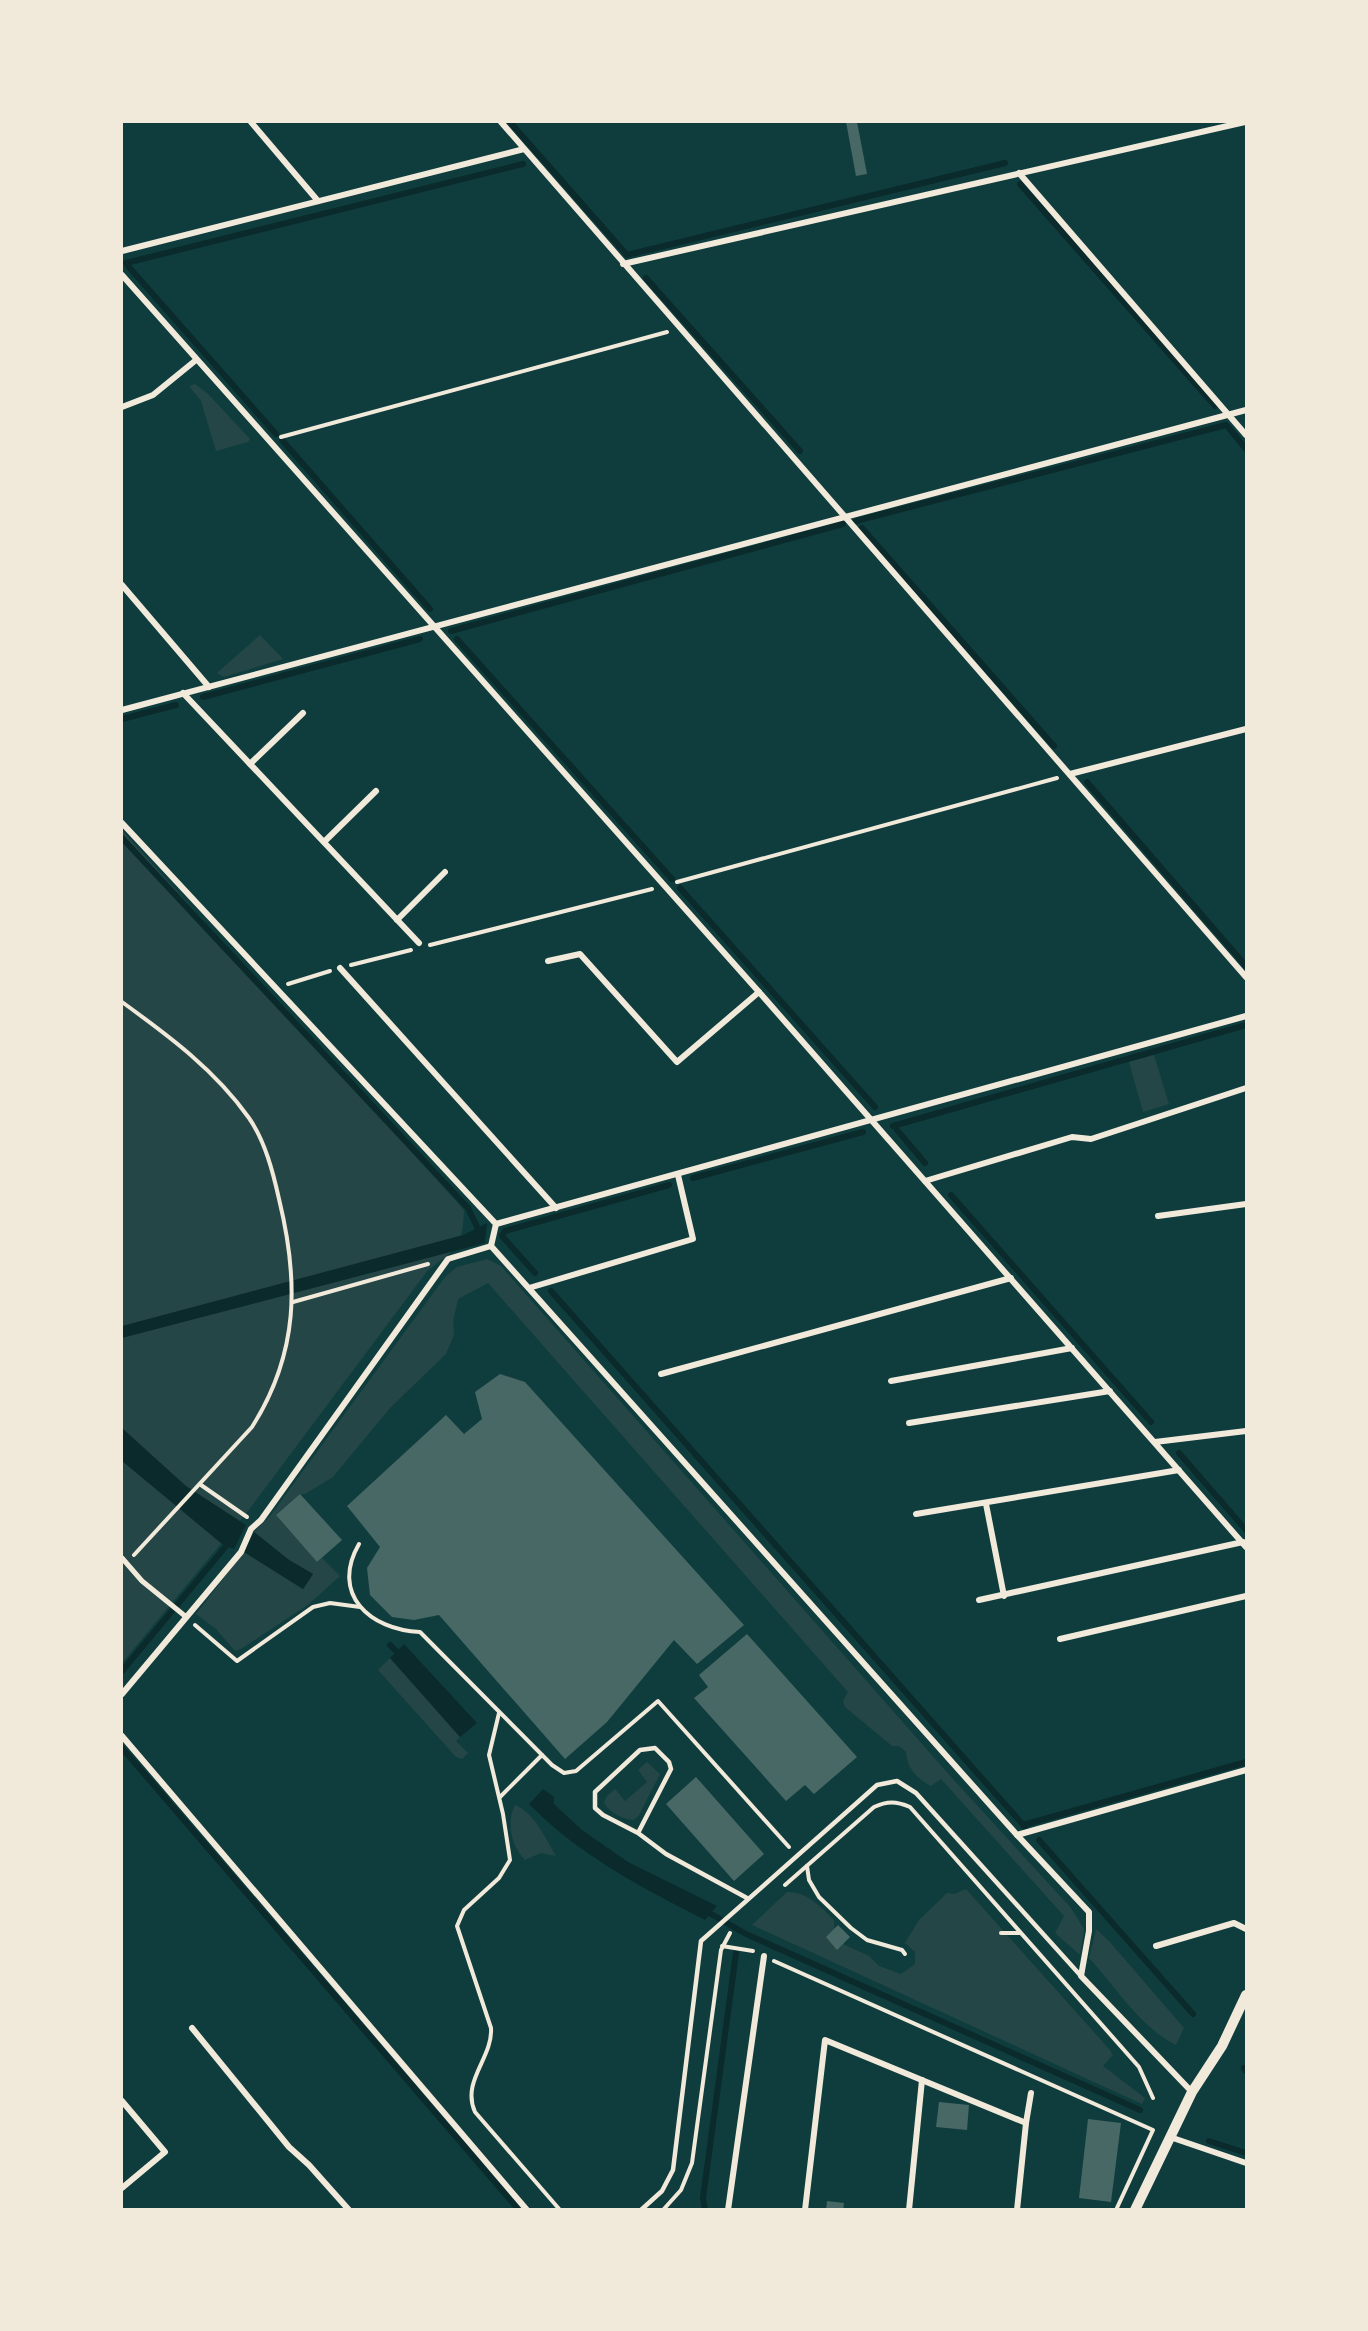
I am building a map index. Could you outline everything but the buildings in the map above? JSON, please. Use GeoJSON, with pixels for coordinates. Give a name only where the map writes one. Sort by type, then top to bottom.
{"type":"FeatureCollection","features":[{"type":"Feature","properties":{"kind":"street"},"geometry":{"type":"LineString","coordinates":[[251,122],[318,201]]}},
{"type":"Feature","properties":{"kind":"street"},"geometry":{"type":"LineString","coordinates":[[501,122],[1246,977]]}},
{"type":"Feature","properties":{"kind":"street"},"geometry":{"type":"LineString","coordinates":[[623,264],[1245,122]]}},
{"type":"Feature","properties":{"kind":"street"},"geometry":{"type":"LineString","coordinates":[[122,251],[524,149]]}},
{"type":"Feature","properties":{"kind":"street"},"geometry":{"type":"LineString","coordinates":[[1019,173],[1246,435]]}},
{"type":"Feature","properties":{"kind":"street"},"geometry":{"type":"LineString","coordinates":[[122,275],[759,992],[1245,1545],[979,1600]]}},
{"type":"Feature","properties":{"kind":"street"},"geometry":{"type":"LineString","coordinates":[[122,407],[153,395],[196,360]]}},
{"type":"Feature","properties":{"kind":"street"},"geometry":{"type":"LineString","coordinates":[[122,710],[1246,410]]}},
{"type":"Feature","properties":{"kind":"street"},"geometry":{"type":"LineString","coordinates":[[122,585],[209,687]]}},
{"type":"Feature","properties":{"kind":"street"},"geometry":{"type":"LineString","coordinates":[[183,693],[419,943]]}},
{"type":"Feature","properties":{"kind":"street"},"geometry":{"type":"LineString","coordinates":[[250,764],[303,713]]}},
{"type":"Feature","properties":{"kind":"street"},"geometry":{"type":"LineString","coordinates":[[1070,774],[1246,729]]}},
{"type":"Feature","properties":{"kind":"street"},"geometry":{"type":"LineString","coordinates":[[324,842],[376,790]]}},
{"type":"Feature","properties":{"kind":"street"},"geometry":{"type":"LineString","coordinates":[[122,824],[496,1224]]}},
{"type":"Feature","properties":{"kind":"street"},"geometry":{"type":"LineString","coordinates":[[397,920],[445,872]]}},
{"type":"Feature","properties":{"kind":"street"},"geometry":{"type":"LineString","coordinates":[[548,961],[580,954],[677,1062],[759,992]]}},
{"type":"Feature","properties":{"kind":"street"},"geometry":{"type":"LineString","coordinates":[[340,968],[556,1208]]}},
{"type":"Feature","properties":{"kind":"street"},"geometry":{"type":"LineString","coordinates":[[496,1224],[873,1122],[1246,1016]]}},
{"type":"Feature","properties":{"kind":"street"},"geometry":{"type":"LineString","coordinates":[[925,1181],[1072,1137],[1091,1139],[1246,1088]]}},
{"type":"Feature","properties":{"kind":"street"},"geometry":{"type":"LineString","coordinates":[[529,1288],[693,1239],[678,1175]]}},
{"type":"Feature","properties":{"kind":"street"},"geometry":{"type":"LineString","coordinates":[[1158,1216],[1246,1204]]}},
{"type":"Feature","properties":{"kind":"street"},"geometry":{"type":"LineString","coordinates":[[491,1246],[496,1224]]}},
{"type":"Feature","properties":{"kind":"street"},"geometry":{"type":"LineString","coordinates":[[491,1246],[1017,1835],[1089,1912],[1089,1931],[1081,1976],[1192,2092]]}},
{"type":"Feature","properties":{"kind":"street"},"geometry":{"type":"LineString","coordinates":[[122,1694],[185,1616],[241,1552],[251,1529],[259,1523],[448,1259],[491,1246]]}},
{"type":"Feature","properties":{"kind":"street"},"geometry":{"type":"LineString","coordinates":[[661,1374],[1011,1278]]}},
{"type":"Feature","properties":{"kind":"street"},"geometry":{"type":"LineString","coordinates":[[891,1381],[1072,1348]]}},
{"type":"Feature","properties":{"kind":"street"},"geometry":{"type":"LineString","coordinates":[[909,1424],[1110,1391]]}},
{"type":"Feature","properties":{"kind":"street"},"geometry":{"type":"LineString","coordinates":[[1155,1442],[1246,1431]]}},
{"type":"Feature","properties":{"kind":"street"},"geometry":{"type":"LineString","coordinates":[[916,1514],[1179,1470]]}},
{"type":"Feature","properties":{"kind":"street"},"geometry":{"type":"LineString","coordinates":[[986,1504],[1004,1596]]}},
{"type":"Feature","properties":{"kind":"street"},"geometry":{"type":"LineString","coordinates":[[122,1558],[170,1606],[185,1616]]}},
{"type":"Feature","properties":{"kind":"street"},"geometry":{"type":"LineString","coordinates":[[1060,1639],[1246,1596]]}},
{"type":"Feature","properties":{"kind":"street"},"geometry":{"type":"LineString","coordinates":[[122,1736],[527,2210]]}},
{"type":"Feature","properties":{"kind":"street"},"geometry":{"type":"LineString","coordinates":[[1017,1835],[1246,1770]]}},
{"type":"Feature","properties":{"kind":"street"},"geometry":{"type":"LineString","coordinates":[[1156,1946],[1234,1923],[1246,1929]]}},
{"type":"Feature","properties":{"kind":"street"},"geometry":{"type":"LineString","coordinates":[[728,2210],[764,1956]]}},
{"type":"Feature","properties":{"kind":"street"},"geometry":{"type":"LineString","coordinates":[[1135,2210],[1192,2092],[1222,2046],[1246,1995]]}},
{"type":"Feature","properties":{"kind":"street"},"geometry":{"type":"LineString","coordinates":[[192,2028],[289,2147],[309,2164],[349,2210]]}},
{"type":"Feature","properties":{"kind":"street"},"geometry":{"type":"LineString","coordinates":[[805,2210],[825,2040],[1026,2123]]}},
{"type":"Feature","properties":{"kind":"street"},"geometry":{"type":"LineString","coordinates":[[909,2210],[922,2080]]}},
{"type":"Feature","properties":{"kind":"street"},"geometry":{"type":"LineString","coordinates":[[1017,2210],[1030,2093]]}},
{"type":"Feature","properties":{"kind":"street"},"geometry":{"type":"LineString","coordinates":[[122,2101],[165,2152],[122,2188]]}},
{"type":"Feature","properties":{"kind":"street"},"geometry":{"type":"LineString","coordinates":[[1170,2137],[1246,2163]]}},
{"type":"Feature","properties":{"kind":"lane"},"geometry":{"type":"LineString","coordinates":[[638,1833],[671,1769],[669,1762],[655,1748],[640,1750],[595,1792],[593,1800],[596,1808],[603,1815],[638,1833],[666,1854],[747,1898]]}},
{"type":"Feature","properties":{"kind":"lane"},"geometry":{"type":"LineString","coordinates":[[641,2210],[662,2191],[673,2170],[701,1941],[877,1785],[897,1781],[916,1792],[1081,1976]]}},
{"type":"Feature","properties":{"kind":"path"},"geometry":{"type":"LineString","coordinates":[[271,444],[285,435],[679,328]]}},
{"type":"Feature","properties":{"kind":"path"},"geometry":{"type":"LineString","coordinates":[[275,988],[340,968],[663,886],[1070,774]]}},
{"type":"Feature","properties":{"kind":"path"},"geometry":{"type":"LineString","coordinates":[[122,1002],[187,1050],[226,1088],[250,1120],[265,1150],[289,1240],[293,1302],[289,1338],[278,1378],[267,1404],[252,1427],[195,1492],[127,1563]]}},
{"type":"Feature","properties":{"kind":"path"},"geometry":{"type":"LineString","coordinates":[[293,1302],[448,1259]]}},
{"type":"Feature","properties":{"kind":"path"},"geometry":{"type":"LineString","coordinates":[[201,1485],[229,1507],[259,1523]]}},
{"type":"Feature","properties":{"kind":"path"},"geometry":{"type":"LineString","coordinates":[[359,1544],[351,1557],[348,1572],[349,1589],[362,1607],[373,1619],[391,1628],[420,1632],[499,1713],[564,1773],[576,1771],[658,1701],[807,1866],[809,1880],[819,1898],[867,1940],[902,1950],[905,1954]]}},
{"type":"Feature","properties":{"kind":"path"},"geometry":{"type":"LineString","coordinates":[[185,1616],[237,1661],[314,1607],[330,1603],[362,1607]]}},
{"type":"Feature","properties":{"kind":"path"},"geometry":{"type":"LineString","coordinates":[[499,1713],[489,1755],[500,1798],[510,1860],[499,1878],[464,1910],[457,1926],[492,2034],[470,2091],[471,2103],[475,2112],[560,2210]]}},
{"type":"Feature","properties":{"kind":"path"},"geometry":{"type":"LineString","coordinates":[[500,1798],[542,1755]]}},
{"type":"Feature","properties":{"kind":"path"},"geometry":{"type":"LineString","coordinates":[[781,1888],[874,1808],[885,1802],[899,1802],[910,1807],[1139,2067],[1153,2098]]}},
{"type":"Feature","properties":{"kind":"path"},"geometry":{"type":"LineString","coordinates":[[663,2210],[681,2190],[692,2163],[722,1946],[738,1926]]}},
{"type":"Feature","properties":{"kind":"path"},"geometry":{"type":"LineString","coordinates":[[1001,1933],[1021,1933]]}},
{"type":"Feature","properties":{"kind":"path"},"geometry":{"type":"LineString","coordinates":[[722,1946],[748,1949],[1154,2130],[1116,2210]]}},
{"type":"Feature","properties":{"kind":"shaded area"},"geometry":{"type":"Polygon","coordinates":[[[195,384],[208,394],[250,439],[248,442],[216,451],[201,401],[189,386],[195,384]]]}},
{"type":"Feature","properties":{"kind":"shaded area"},"geometry":{"type":"Polygon","coordinates":[[[260,635],[283,659],[224,677],[217,673],[260,635]]]}},
{"type":"Feature","properties":{"kind":"shaded area"},"geometry":{"type":"Polygon","coordinates":[[[122,830],[464,1210],[462,1231],[456,1246],[428,1270],[248,1511],[122,1663],[122,830]]]}},
{"type":"Feature","properties":{"kind":"shaded area"},"geometry":{"type":"Polygon","coordinates":[[[1154,1055],[1169,1104],[1143,1112],[1129,1062],[1154,1055]]]}},
{"type":"Feature","properties":{"kind":"shaded area"},"geometry":{"type":"Polygon","coordinates":[[[487,1223],[485,1243],[122,1338],[122,1326],[463,1235],[487,1223]]]}},
{"type":"Feature","properties":{"kind":"shaded area"},"geometry":{"type":"Polygon","coordinates":[[[487,1259],[501,1266],[952,1778],[1071,1908],[1084,1929],[1080,1955],[1055,1933],[1064,1916],[941,1779],[931,1786],[921,1780],[911,1768],[906,1752],[899,1746],[892,1746],[845,1707],[843,1701],[848,1692],[488,1283],[458,1299],[453,1322],[454,1335],[446,1354],[390,1408],[333,1477],[305,1494],[300,1494],[276,1515],[317,1562],[322,1558],[340,1576],[309,1604],[235,1651],[216,1629],[196,1614],[244,1552],[303,1589],[313,1574],[289,1560],[254,1532],[270,1516],[445,1277],[457,1267],[487,1259]]]}},
{"type":"Feature","properties":{"kind":"shaded area"},"geometry":{"type":"Polygon","coordinates":[[[122,1428],[186,1486],[246,1525],[234,1549],[222,1544],[122,1461],[122,1428]]]}},
{"type":"Feature","properties":{"kind":"shaded area"},"geometry":{"type":"Polygon","coordinates":[[[254,1532],[289,1560],[313,1574],[303,1589],[244,1552],[254,1532]]]}},
{"type":"Feature","properties":{"kind":"shaded area"},"geometry":{"type":"Polygon","coordinates":[[[404,1644],[477,1723],[460,1737],[390,1658],[404,1644]]]}},
{"type":"Feature","properties":{"kind":"shaded area"},"geometry":{"type":"Polygon","coordinates":[[[390,1658],[460,1737],[456,1741],[468,1753],[462,1759],[456,1757],[378,1670],[390,1658]]]}},
{"type":"Feature","properties":{"kind":"shaded area"},"geometry":{"type":"Polygon","coordinates":[[[647,1762],[660,1774],[639,1815],[634,1820],[617,1815],[604,1803],[606,1797],[615,1789],[625,1801],[647,1782],[638,1770],[647,1762]]]}},
{"type":"Feature","properties":{"kind":"shaded area"},"geometry":{"type":"Polygon","coordinates":[[[543,1789],[554,1797],[554,1804],[582,1830],[628,1862],[717,1906],[705,1920],[635,1883],[590,1855],[529,1804],[543,1789]]]}},
{"type":"Feature","properties":{"kind":"shaded area"},"geometry":{"type":"Polygon","coordinates":[[[515,1805],[534,1820],[556,1856],[541,1853],[525,1860],[520,1854],[511,1834],[511,1819],[515,1805]]]}},
{"type":"Feature","properties":{"kind":"shaded area"},"geometry":{"type":"Polygon","coordinates":[[[966,1889],[1110,2050],[1113,2055],[1103,2066],[1145,2098],[1142,2104],[752,1925],[787,1892],[801,1894],[813,1901],[834,1920],[834,1929],[843,1944],[869,1956],[879,1966],[901,1974],[915,1964],[915,1952],[905,1943],[919,1920],[947,1893],[954,1894],[966,1889]]]}},
{"type":"Feature","properties":{"kind":"shaded area"},"geometry":{"type":"Polygon","coordinates":[[[1096,1929],[1184,2028],[1176,2045],[1151,2028],[1129,2006],[1089,1958],[1096,1929]]]}},
{"type":"Feature","properties":{"kind":"waterway"},"geometry":{"type":"LineString","coordinates":[[510,122],[627,255],[1005,163]]}},
{"type":"Feature","properties":{"kind":"waterway"},"geometry":{"type":"LineString","coordinates":[[126,263],[523,164]]}},
{"type":"Feature","properties":{"kind":"waterway"},"geometry":{"type":"LineString","coordinates":[[1020,184],[1215,406]]}},
{"type":"Feature","properties":{"kind":"waterway"},"geometry":{"type":"LineString","coordinates":[[128,266],[276,434]]}},
{"type":"Feature","properties":{"kind":"waterway"},"geometry":{"type":"LineString","coordinates":[[646,278],[800,451]]}},
{"type":"Feature","properties":{"kind":"waterway"},"geometry":{"type":"LineString","coordinates":[[856,521],[1226,425]]}},
{"type":"Feature","properties":{"kind":"waterway"},"geometry":{"type":"LineString","coordinates":[[1228,427],[1246,449]]}},
{"type":"Feature","properties":{"kind":"waterway"},"geometry":{"type":"LineString","coordinates":[[282,440],[430,609]]}},
{"type":"Feature","properties":{"kind":"waterway"},"geometry":{"type":"LineString","coordinates":[[451,631],[843,524]]}},
{"type":"Feature","properties":{"kind":"waterway"},"geometry":{"type":"LineString","coordinates":[[862,528],[1054,746]]}},
{"type":"Feature","properties":{"kind":"waterway"},"geometry":{"type":"LineString","coordinates":[[203,697],[420,639]]}},
{"type":"Feature","properties":{"kind":"waterway"},"geometry":{"type":"LineString","coordinates":[[457,639],[672,879]]}},
{"type":"Feature","properties":{"kind":"waterway"},"geometry":{"type":"LineString","coordinates":[[122,719],[176,705]]}},
{"type":"Feature","properties":{"kind":"waterway"},"geometry":{"type":"LineString","coordinates":[[1087,782],[1246,966]]}},
{"type":"Feature","properties":{"kind":"waterway"},"geometry":{"type":"LineString","coordinates":[[122,838],[468,1208],[481,1235]]}},
{"type":"Feature","properties":{"kind":"waterway"},"geometry":{"type":"LineString","coordinates":[[680,888],[875,1107]]}},
{"type":"Feature","properties":{"kind":"waterway"},"geometry":{"type":"LineString","coordinates":[[893,1126],[1246,1025]]}},
{"type":"Feature","properties":{"kind":"waterway"},"geometry":{"type":"LineString","coordinates":[[897,1130],[925,1163]]}},
{"type":"Feature","properties":{"kind":"waterway"},"geometry":{"type":"LineString","coordinates":[[693,1178],[863,1132]]}},
{"type":"Feature","properties":{"kind":"waterway"},"geometry":{"type":"LineString","coordinates":[[535,1273],[502,1236],[505,1231],[669,1185]]}},
{"type":"Feature","properties":{"kind":"waterway"},"geometry":{"type":"LineString","coordinates":[[951,1195],[1151,1422]]}},
{"type":"Feature","properties":{"kind":"waterway"},"geometry":{"type":"LineString","coordinates":[[551,1291],[1025,1827]]}},
{"type":"Feature","properties":{"kind":"waterway"},"geometry":{"type":"LineString","coordinates":[[1179,1453],[1246,1530]]}},
{"type":"Feature","properties":{"kind":"waterway"},"geometry":{"type":"LineString","coordinates":[[122,1671],[231,1540]]}},
{"type":"Feature","properties":{"kind":"waterway"},"geometry":{"type":"LineString","coordinates":[[390,1645],[401,1656]]}},
{"type":"Feature","properties":{"kind":"waterway"},"geometry":{"type":"LineString","coordinates":[[122,1748],[519,2210]]}},
{"type":"Feature","properties":{"kind":"waterway"},"geometry":{"type":"LineString","coordinates":[[1023,1825],[1246,1762]]}},
{"type":"Feature","properties":{"kind":"waterway"},"geometry":{"type":"LineString","coordinates":[[1039,1840],[1193,2014]]}},
{"type":"Feature","properties":{"kind":"waterway"},"geometry":{"type":"LineString","coordinates":[[704,1910],[746,1934],[1140,2110]]}},
{"type":"Feature","properties":{"kind":"waterway"},"geometry":{"type":"LineString","coordinates":[[705,2210],[703,2198],[736,1953]]}},
{"type":"Feature","properties":{"kind":"waterway"},"geometry":{"type":"LineString","coordinates":[[1209,2141],[1246,2153]]}}]}
